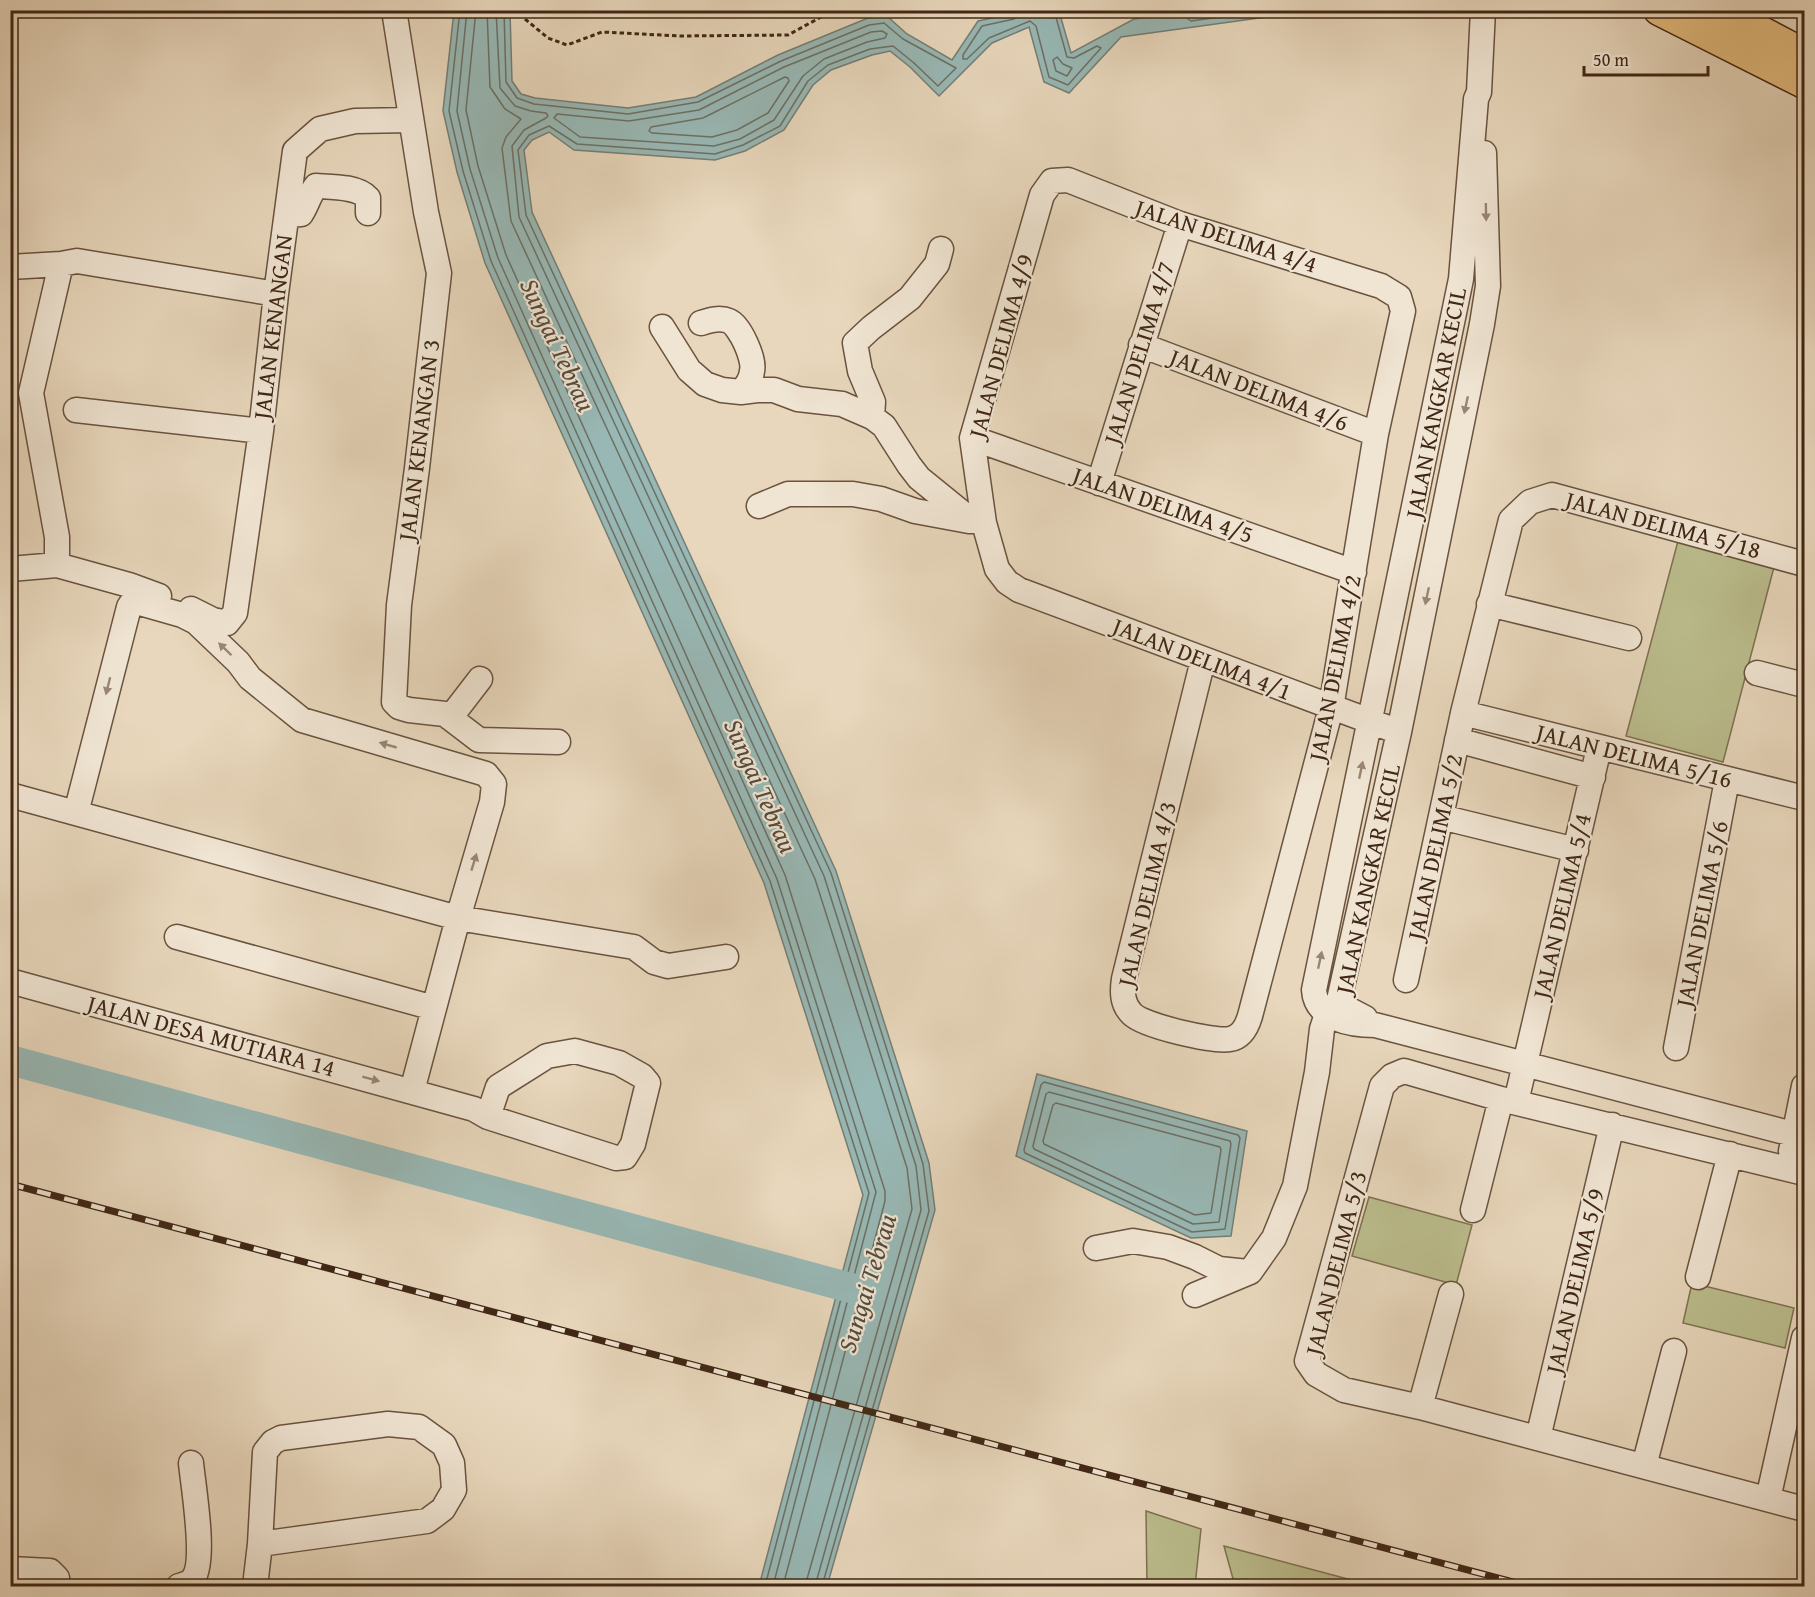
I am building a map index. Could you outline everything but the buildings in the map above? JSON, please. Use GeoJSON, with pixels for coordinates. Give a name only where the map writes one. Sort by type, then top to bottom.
{"type":"FeatureCollection","features":[{"type":"Feature","properties":{"kind":"main road"},"geometry":{"type":"LineString","coordinates":[[1659,10],[1804,83]]}},
{"type":"Feature","properties":{"kind":"main road"},"geometry":{"type":"LineString","coordinates":[[1720,10],[1804,54]]}},
{"type":"Feature","properties":{"kind":"street","name":"JALAN KENANGAN 3"},"geometry":{"type":"LineString","coordinates":[[394,10],[426,212],[439,273],[399,605],[393,697],[399,707],[446,714],[450,718]]}},
{"type":"Feature","properties":{"kind":"street","name":"JALAN KANGKAR KECIL"},"geometry":{"type":"LineString","coordinates":[[1375,1025],[1361,1025],[1327,1014],[1319,1006],[1314,990],[1461,279],[1476,99],[1479,92],[1483,10]]}},
{"type":"Feature","properties":{"kind":"street","name":"JALAN KANGKAR KECIL"},"geometry":{"type":"LineString","coordinates":[[1375,1025],[1344,1007],[1339,1000],[1399,732],[1488,286],[1483,100],[1479,92]]}},
{"type":"Feature","properties":{"kind":"street","name":"JALAN KENANGAN"},"geometry":{"type":"LineString","coordinates":[[57,565],[129,585],[182,604],[213,620],[227,623],[235,614],[261,431],[295,151],[320,129],[355,121],[411,120]]}},
{"type":"Feature","properties":{"kind":"street","name":"JALAN DELIMA 4/4"},"geometry":{"type":"LineString","coordinates":[[1052,181],[1068,180],[1180,224],[1381,286],[1399,297]]}},
{"type":"Feature","properties":{"kind":"street","name":"JALAN DELIMA 4/9"},"geometry":{"type":"LineString","coordinates":[[1007,582],[997,569],[978,522],[972,438],[1042,195],[1052,181]]}},
{"type":"Feature","properties":{"kind":"street"},"geometry":{"type":"LineString","coordinates":[[287,215],[301,214],[310,193],[316,186],[340,187],[364,194],[368,198],[368,213]]}},
{"type":"Feature","properties":{"kind":"street","name":"JALAN DELIMA 4/7"},"geometry":{"type":"LineString","coordinates":[[1099,483],[1180,224]]}},
{"type":"Feature","properties":{"kind":"street"},"geometry":{"type":"LineString","coordinates":[[872,417],[873,402],[860,371],[855,343],[871,327],[910,298],[938,264],[941,249]]}},
{"type":"Feature","properties":{"kind":"street"},"geometry":{"type":"LineString","coordinates":[[10,267],[77,261],[276,294]]}},
{"type":"Feature","properties":{"kind":"street"},"geometry":{"type":"LineString","coordinates":[[10,569],[57,565],[57,537],[32,393],[61,264]]}},
{"type":"Feature","properties":{"kind":"street","name":"JALAN DELIMA 4/2"},"geometry":{"type":"LineString","coordinates":[[1242,1033],[1250,1016],[1331,708],[1376,434],[1403,311],[1399,297]]}},
{"type":"Feature","properties":{"kind":"street"},"geometry":{"type":"LineString","coordinates":[[701,323],[713,319],[727,320],[736,326],[753,368],[774,390]]}},
{"type":"Feature","properties":{"kind":"street"},"geometry":{"type":"LineString","coordinates":[[662,327],[689,370],[705,384],[722,390],[741,392],[774,390],[798,399],[842,404],[872,417],[884,426],[919,478],[978,522]]}},
{"type":"Feature","properties":{"kind":"street","name":"JALAN DELIMA 4/6"},"geometry":{"type":"LineString","coordinates":[[1142,345],[1376,434]]}},
{"type":"Feature","properties":{"kind":"street"},"geometry":{"type":"LineString","coordinates":[[741,392],[750,381],[753,368]]}},
{"type":"Feature","properties":{"kind":"street"},"geometry":{"type":"LineString","coordinates":[[76,410],[261,431]]}},
{"type":"Feature","properties":{"kind":"street","name":"JALAN DELIMA 4/5"},"geometry":{"type":"LineString","coordinates":[[972,438],[1354,572]]}},
{"type":"Feature","properties":{"kind":"street"},"geometry":{"type":"LineString","coordinates":[[759,506],[788,494],[853,494],[915,511],[978,522]]}},
{"type":"Feature","properties":{"kind":"street","name":"JALAN DELIMA 5/18"},"geometry":{"type":"LineString","coordinates":[[1463,713],[1511,520],[1530,502],[1552,495],[1804,564]]}},
{"type":"Feature","properties":{"kind":"street","name":"JALAN DELIMA 4/1"},"geometry":{"type":"LineString","coordinates":[[1007,582],[1019,590],[1399,732]]}},
{"type":"Feature","properties":{"kind":"street"},"geometry":{"type":"LineString","coordinates":[[76,813],[129,607],[133,602],[182,615],[196,622],[238,662],[250,678],[302,720],[486,774],[494,784],[492,802],[458,918],[412,1091]]}},
{"type":"Feature","properties":{"kind":"street"},"geometry":{"type":"LineString","coordinates":[[1489,604],[1629,638]]}},
{"type":"Feature","properties":{"kind":"street","name":"JALAN DELIMA 4/3"},"geometry":{"type":"LineString","coordinates":[[1203,660],[1122,993],[1126,1005],[1140,1020],[1175,1031],[1210,1038],[1230,1039],[1242,1033]]}},
{"type":"Feature","properties":{"kind":"street"},"geometry":{"type":"LineString","coordinates":[[1757,673],[1804,685]]}},
{"type":"Feature","properties":{"kind":"street"},"geometry":{"type":"LineString","coordinates":[[480,679],[450,718],[479,740],[558,742]]}},
{"type":"Feature","properties":{"kind":"street","name":"JALAN DELIMA 5/2"},"geometry":{"type":"LineString","coordinates":[[1406,980],[1463,713]]}},
{"type":"Feature","properties":{"kind":"street","name":"JALAN DELIMA 5/16"},"geometry":{"type":"LineString","coordinates":[[1463,713],[1804,798]]}},
{"type":"Feature","properties":{"kind":"street","name":"JALAN DELIMA 5/16"},"geometry":{"type":"LineString","coordinates":[[1457,740],[1593,777]]}},
{"type":"Feature","properties":{"kind":"street","name":"JALAN DELIMA 5/4"},"geometry":{"type":"LineString","coordinates":[[1473,1210],[1509,1101],[1525,1063],[1599,748]]}},
{"type":"Feature","properties":{"kind":"street","name":"JALAN DELIMA 5/6"},"geometry":{"type":"LineString","coordinates":[[1676,1048],[1727,780]]}},
{"type":"Feature","properties":{"kind":"street"},"geometry":{"type":"LineString","coordinates":[[10,795],[458,918],[634,947],[654,962],[668,966],[726,957]]}},
{"type":"Feature","properties":{"kind":"street"},"geometry":{"type":"LineString","coordinates":[[1441,817],[1576,850]]}},
{"type":"Feature","properties":{"kind":"street"},"geometry":{"type":"LineString","coordinates":[[177,937],[434,1008]]}},
{"type":"Feature","properties":{"kind":"street","name":"JALAN DESA MUTIARA 14"},"geometry":{"type":"LineString","coordinates":[[10,981],[474,1109],[488,1117],[585,1150],[616,1158],[625,1157],[633,1144],[648,1083],[642,1076],[619,1063],[575,1051],[548,1056],[498,1087],[488,1117]]}},
{"type":"Feature","properties":{"kind":"street"},"geometry":{"type":"LineString","coordinates":[[1195,1295],[1250,1272],[1274,1238],[1295,1186],[1317,1072],[1322,1029],[1327,1014]]}},
{"type":"Feature","properties":{"kind":"street"},"geometry":{"type":"LineString","coordinates":[[1375,1025],[1800,1136]]}},
{"type":"Feature","properties":{"kind":"street","name":"JALAN DELIMA 5/3"},"geometry":{"type":"LineString","coordinates":[[1795,1170],[1509,1101],[1404,1071],[1392,1076],[1382,1086],[1307,1361],[1316,1374],[1344,1390],[1420,1407],[1804,1509]]}},
{"type":"Feature","properties":{"kind":"street"},"geometry":{"type":"LineString","coordinates":[[1795,1170],[1804,1086]]}},
{"type":"Feature","properties":{"kind":"street","name":"JALAN DELIMA 5/9"},"geometry":{"type":"LineString","coordinates":[[1538,1438],[1612,1125]]}},
{"type":"Feature","properties":{"kind":"street"},"geometry":{"type":"LineString","coordinates":[[1698,1277],[1730,1154]]}},
{"type":"Feature","properties":{"kind":"street"},"geometry":{"type":"LineString","coordinates":[[1096,1248],[1133,1242],[1168,1247],[1219,1269],[1250,1272]]}},
{"type":"Feature","properties":{"kind":"street"},"geometry":{"type":"LineString","coordinates":[[1420,1407],[1451,1294]]}},
{"type":"Feature","properties":{"kind":"street"},"geometry":{"type":"LineString","coordinates":[[1768,1499],[1804,1338]]}},
{"type":"Feature","properties":{"kind":"street"},"geometry":{"type":"LineString","coordinates":[[1644,1466],[1674,1351]]}},
{"type":"Feature","properties":{"kind":"street"},"geometry":{"type":"LineString","coordinates":[[255,1587],[260,1544],[265,1452],[273,1442],[281,1438],[388,1424],[419,1427],[444,1444],[452,1463],[454,1490],[443,1509],[427,1521],[260,1544]]}},
{"type":"Feature","properties":{"kind":"street"},"geometry":{"type":"LineString","coordinates":[[179,1587],[192,1580],[198,1566],[199,1540],[191,1463]]}},
{"type":"Feature","properties":{"kind":"street"},"geometry":{"type":"LineString","coordinates":[[10,1569],[50,1571],[61,1585]]}},
{"type":"Feature","properties":{"kind":"path"},"geometry":{"type":"LineString","coordinates":[[525,19],[548,38],[567,45],[602,32],[681,36],[788,35],[834,10]]}},
{"type":"Feature","properties":{"kind":"green space"},"geometry":{"type":"Polygon","coordinates":[[[1678,541],[1774,567],[1723,762],[1626,736],[1678,541]]]}},
{"type":"Feature","properties":{"kind":"green space"},"geometry":{"type":"Polygon","coordinates":[[[1369,1197],[1472,1225],[1456,1285],[1352,1256],[1369,1197]]]}},
{"type":"Feature","properties":{"kind":"green space"},"geometry":{"type":"Polygon","coordinates":[[[1692,1283],[1794,1308],[1785,1348],[1683,1323],[1692,1283]]]}},
{"type":"Feature","properties":{"kind":"green space"},"geometry":{"type":"Polygon","coordinates":[[[1146,1511],[1201,1529],[1195,1586],[1147,1586],[1146,1511]]]}},
{"type":"Feature","properties":{"kind":"green space"},"geometry":{"type":"Polygon","coordinates":[[[1224,1546],[1374,1586],[1235,1586],[1224,1546]]]}},
{"type":"Feature","properties":{"kind":"water","name":"Sungai Tebrau"},"geometry":{"type":"Polygon","coordinates":[[[1207,10],[1356,11],[1303,12],[1121,37],[1069,93],[1044,82],[1029,27],[992,43],[939,96],[890,51],[872,55],[831,70],[813,85],[784,130],[745,151],[715,160],[574,150],[549,132],[532,140],[524,150],[532,212],[836,871],[929,1163],[935,1210],[827,1586],[759,1586],[863,1195],[764,883],[485,263],[457,172],[443,111],[454,11],[510,11],[512,81],[521,94],[535,98],[628,108],[696,97],[778,55],[868,18],[888,17],[907,34],[952,60],[978,21],[1025,11],[1059,11],[1071,53],[1134,19],[1207,10]]]}},
{"type":"Feature","properties":{"kind":"water"},"geometry":{"type":"Polygon","coordinates":[[[1037,1074],[1247,1131],[1231,1236],[1191,1238],[1016,1156],[1037,1074]]]}},
{"type":"Feature","properties":{"kind":"waterway","name":"Sungai Tebrau"},"geometry":{"type":"LineString","coordinates":[[10,1060],[862,1291]]}},
{"type":"Feature","properties":{"kind":"railway"},"geometry":{"type":"LineString","coordinates":[[10,1184],[1528,1586]]}}]}
